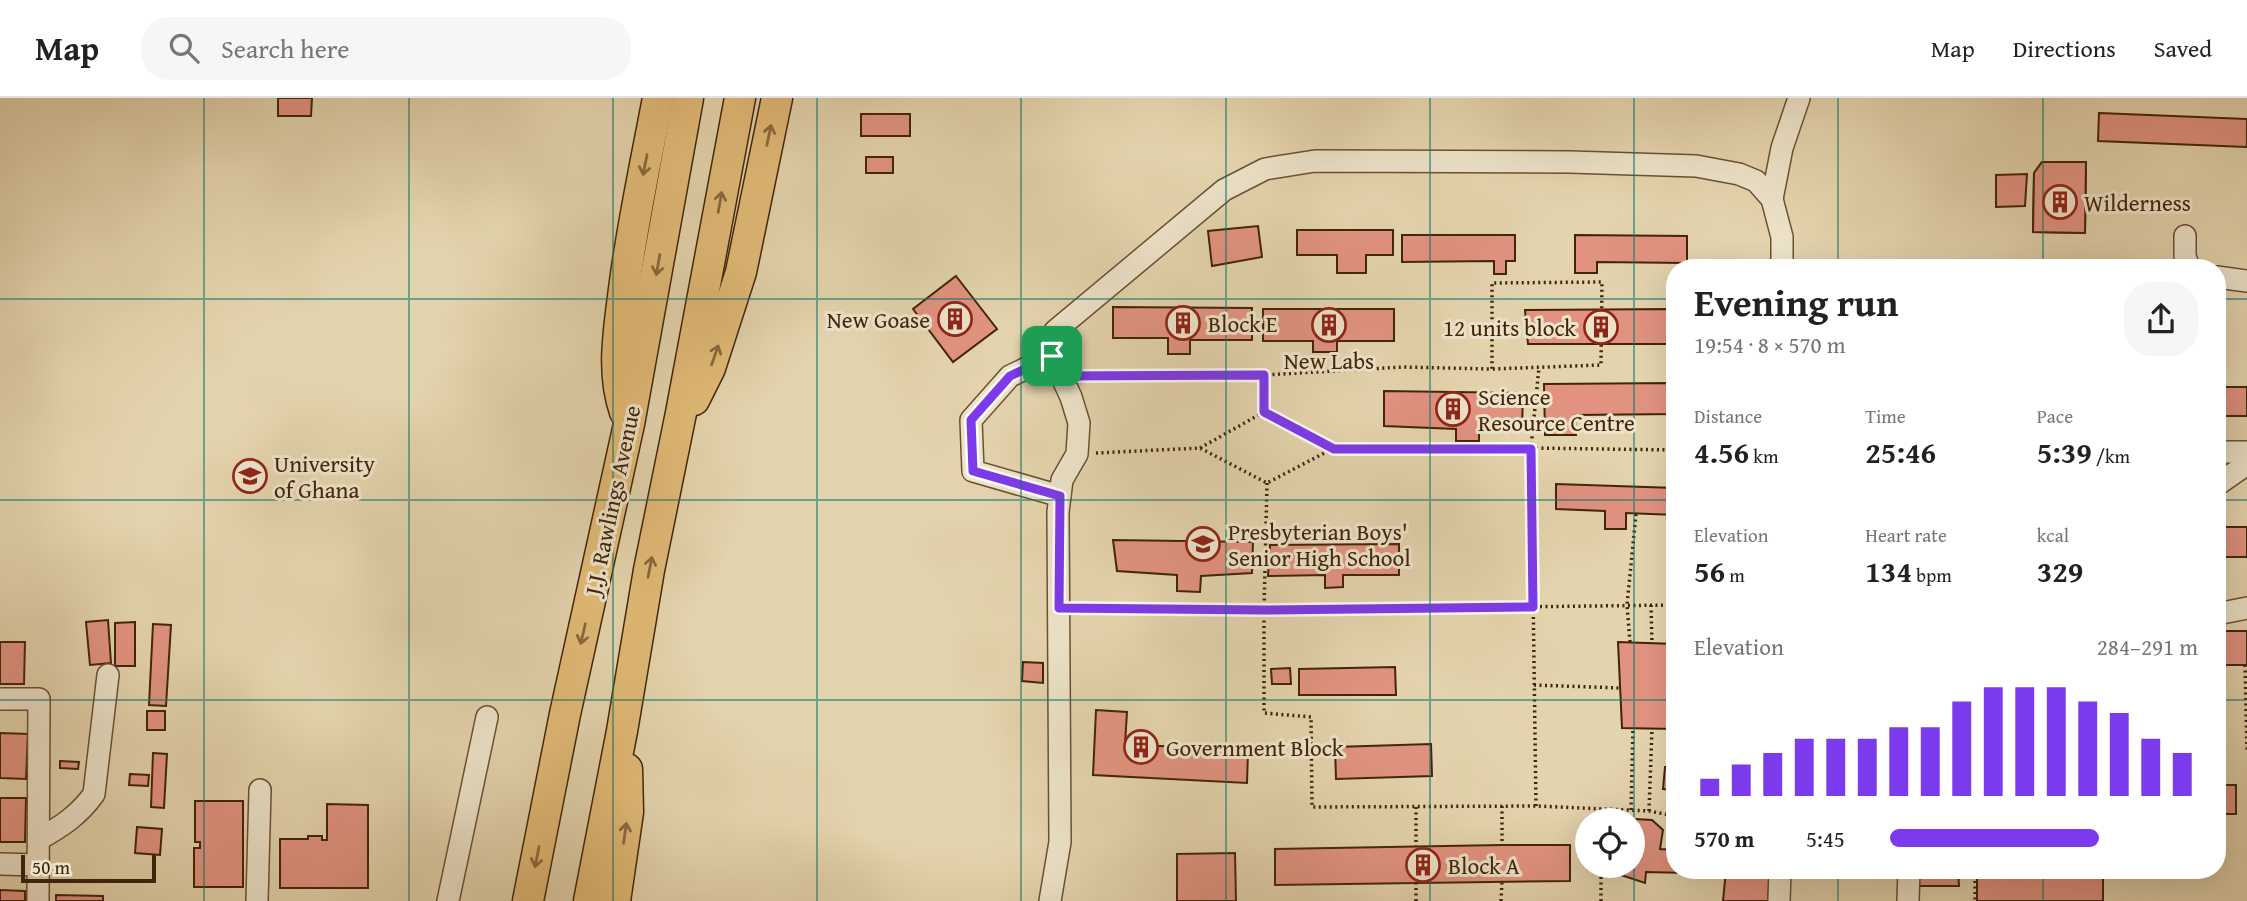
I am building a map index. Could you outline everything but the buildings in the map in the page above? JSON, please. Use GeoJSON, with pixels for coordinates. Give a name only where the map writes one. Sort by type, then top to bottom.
{"type":"FeatureCollection","features":[{"type":"Feature","properties":{"kind":"highway"},"geometry":{"type":"LineString","coordinates":[[629,424],[617,373],[617,342],[630,244],[658,98]]}},
{"type":"Feature","properties":{"kind":"highway"},"geometry":{"type":"LineString","coordinates":[[589,901],[622,731],[649,570],[740,98]]}},
{"type":"Feature","properties":{"kind":"highway"},"geometry":{"type":"LineString","coordinates":[[681,413],[698,396],[724,328],[741,272],[777,98]]}},
{"type":"Feature","properties":{"kind":"highway","name":"J.J. Rawlings Avenue"},"geometry":{"type":"LineString","coordinates":[[528,901],[565,714],[629,424],[685,112]]}},
{"type":"Feature","properties":{"kind":"highway"},"geometry":{"type":"LineString","coordinates":[[615,901],[628,812],[622,731]]}},
{"type":"Feature","properties":{"kind":"lane"},"geometry":{"type":"LineString","coordinates":[[1783,259],[1782,237],[1772,199],[1782,148],[1799,98]]}},
{"type":"Feature","properties":{"kind":"lane"},"geometry":{"type":"LineString","coordinates":[[1050,901],[1060,842],[1060,496],[1062,480],[1077,453],[1079,424],[1071,397],[1056,366],[1055,331],[1224,190],[1265,169],[1315,161],[1570,162],[1696,166],[1739,174],[1756,181],[1772,199]]}},
{"type":"Feature","properties":{"kind":"lane"},"geometry":{"type":"LineString","coordinates":[[2185,236],[2186,259]]}},
{"type":"Feature","properties":{"kind":"lane"},"geometry":{"type":"LineString","coordinates":[[2226,278],[2247,281]]}},
{"type":"Feature","properties":{"kind":"lane"},"geometry":{"type":"LineString","coordinates":[[1056,366],[1010,376],[971,420],[973,471],[1060,496]]}},
{"type":"Feature","properties":{"kind":"lane"},"geometry":{"type":"LineString","coordinates":[[2226,452],[2247,452]]}},
{"type":"Feature","properties":{"kind":"lane"},"geometry":{"type":"LineString","coordinates":[[2226,479],[2247,464]]}},
{"type":"Feature","properties":{"kind":"lane"},"geometry":{"type":"LineString","coordinates":[[2226,612],[2247,608]]}},
{"type":"Feature","properties":{"kind":"lane"},"geometry":{"type":"LineString","coordinates":[[39,839],[64,825],[94,794],[108,675]]}},
{"type":"Feature","properties":{"kind":"lane"},"geometry":{"type":"LineString","coordinates":[[0,699],[39,699],[38,901]]}},
{"type":"Feature","properties":{"kind":"lane"},"geometry":{"type":"LineString","coordinates":[[449,901],[487,718]]}},
{"type":"Feature","properties":{"kind":"lane"},"geometry":{"type":"LineString","coordinates":[[257,901],[260,790]]}},
{"type":"Feature","properties":{"kind":"lane"},"geometry":{"type":"LineString","coordinates":[[0,864],[38,865]]}},
{"type":"Feature","properties":{"kind":"lane"},"geometry":{"type":"LineString","coordinates":[[1779,901],[1780,879]]}},
{"type":"Feature","properties":{"kind":"lane"},"geometry":{"type":"LineString","coordinates":[[1908,901],[1909,879]]}},
{"type":"Feature","properties":{"kind":"path"},"geometry":{"type":"LineString","coordinates":[[1056,366],[1264,375],[1403,367],[1492,369],[1601,365],[1602,282],[1492,283],[1492,369]]}},
{"type":"Feature","properties":{"kind":"path"},"geometry":{"type":"LineString","coordinates":[[1536,806],[1531,449],[1539,367]]}},
{"type":"Feature","properties":{"kind":"path"},"geometry":{"type":"LineString","coordinates":[[1264,375],[1264,412]]}},
{"type":"Feature","properties":{"kind":"path"},"geometry":{"type":"LineString","coordinates":[[1077,453],[1200,449],[1264,412]]}},
{"type":"Feature","properties":{"kind":"path"},"geometry":{"type":"LineString","coordinates":[[1264,412],[1334,449]]}},
{"type":"Feature","properties":{"kind":"path"},"geometry":{"type":"LineString","coordinates":[[1200,449],[1267,483]]}},
{"type":"Feature","properties":{"kind":"path"},"geometry":{"type":"LineString","coordinates":[[1267,483],[1334,449],[1666,450]]}},
{"type":"Feature","properties":{"kind":"path"},"geometry":{"type":"LineString","coordinates":[[1267,483],[1264,713],[1311,717],[1312,807],[1579,808]]}},
{"type":"Feature","properties":{"kind":"path"},"geometry":{"type":"LineString","coordinates":[[1630,642],[1627,605],[1636,514]]}},
{"type":"Feature","properties":{"kind":"path"},"geometry":{"type":"LineString","coordinates":[[1651,605],[1652,643]]}},
{"type":"Feature","properties":{"kind":"path"},"geometry":{"type":"LineString","coordinates":[[1059,608],[1264,610],[1666,605]]}},
{"type":"Feature","properties":{"kind":"path"},"geometry":{"type":"LineString","coordinates":[[2245,665],[2247,752]]}},
{"type":"Feature","properties":{"kind":"path"},"geometry":{"type":"LineString","coordinates":[[1534,685],[1620,688]]}},
{"type":"Feature","properties":{"kind":"path"},"geometry":{"type":"LineString","coordinates":[[1631,808],[1633,729]]}},
{"type":"Feature","properties":{"kind":"path"},"geometry":{"type":"LineString","coordinates":[[1649,811],[1652,729]]}},
{"type":"Feature","properties":{"kind":"path"},"geometry":{"type":"LineString","coordinates":[[1416,806],[1416,847]]}},
{"type":"Feature","properties":{"kind":"path"},"geometry":{"type":"LineString","coordinates":[[1502,806],[1502,845]]}},
{"type":"Feature","properties":{"kind":"path"},"geometry":{"type":"LineString","coordinates":[[1645,811],[1666,814]]}},
{"type":"Feature","properties":{"kind":"path"},"geometry":{"type":"LineString","coordinates":[[1601,878],[1601,901]]}},
{"type":"Feature","properties":{"kind":"path"},"geometry":{"type":"LineString","coordinates":[[1975,879],[1975,901]]}},
{"type":"Feature","properties":{"kind":"path"},"geometry":{"type":"LineString","coordinates":[[1501,901],[1502,882]]}},
{"type":"Feature","properties":{"kind":"path"},"geometry":{"type":"LineString","coordinates":[[1416,883],[1416,901]]}},
{"type":"Feature","properties":{"kind":"place","name":"Wilderness"},"geometry":{"type":"Point","coordinates":[2060,202]}},
{"type":"Feature","properties":{"kind":"place","name":"New Goase"},"geometry":{"type":"Point","coordinates":[955,319]}},
{"type":"Feature","properties":{"kind":"place","name":"Block E"},"geometry":{"type":"Point","coordinates":[1183,323]}},
{"type":"Feature","properties":{"kind":"place","name":"New Labs"},"geometry":{"type":"Point","coordinates":[1329,325]}},
{"type":"Feature","properties":{"kind":"place","name":"12 units block"},"geometry":{"type":"Point","coordinates":[1601,327]}},
{"type":"Feature","properties":{"kind":"place","name":"Science Resource Centre"},"geometry":{"type":"Point","coordinates":[1453,409]}},
{"type":"Feature","properties":{"kind":"place","name":"University of Ghana"},"geometry":{"type":"Point","coordinates":[250,476]}},
{"type":"Feature","properties":{"kind":"place","name":"Presbyterian Boys' Senior High School"},"geometry":{"type":"Point","coordinates":[1203,544]}},
{"type":"Feature","properties":{"kind":"place","name":"Government Block"},"geometry":{"type":"Point","coordinates":[1141,747]}},
{"type":"Feature","properties":{"kind":"place","name":"Block A"},"geometry":{"type":"Point","coordinates":[1423,865]}},
{"type":"Feature","properties":{"kind":"route"},"geometry":{"type":"LineString","coordinates":[[1052,356],[1060,376],[1264,375],[1264,412],[1334,449],[1531,449],[1533,607],[1264,610],[1059,608],[1060,496],[973,471],[971,420],[1010,376],[1052,356]]}}]}
